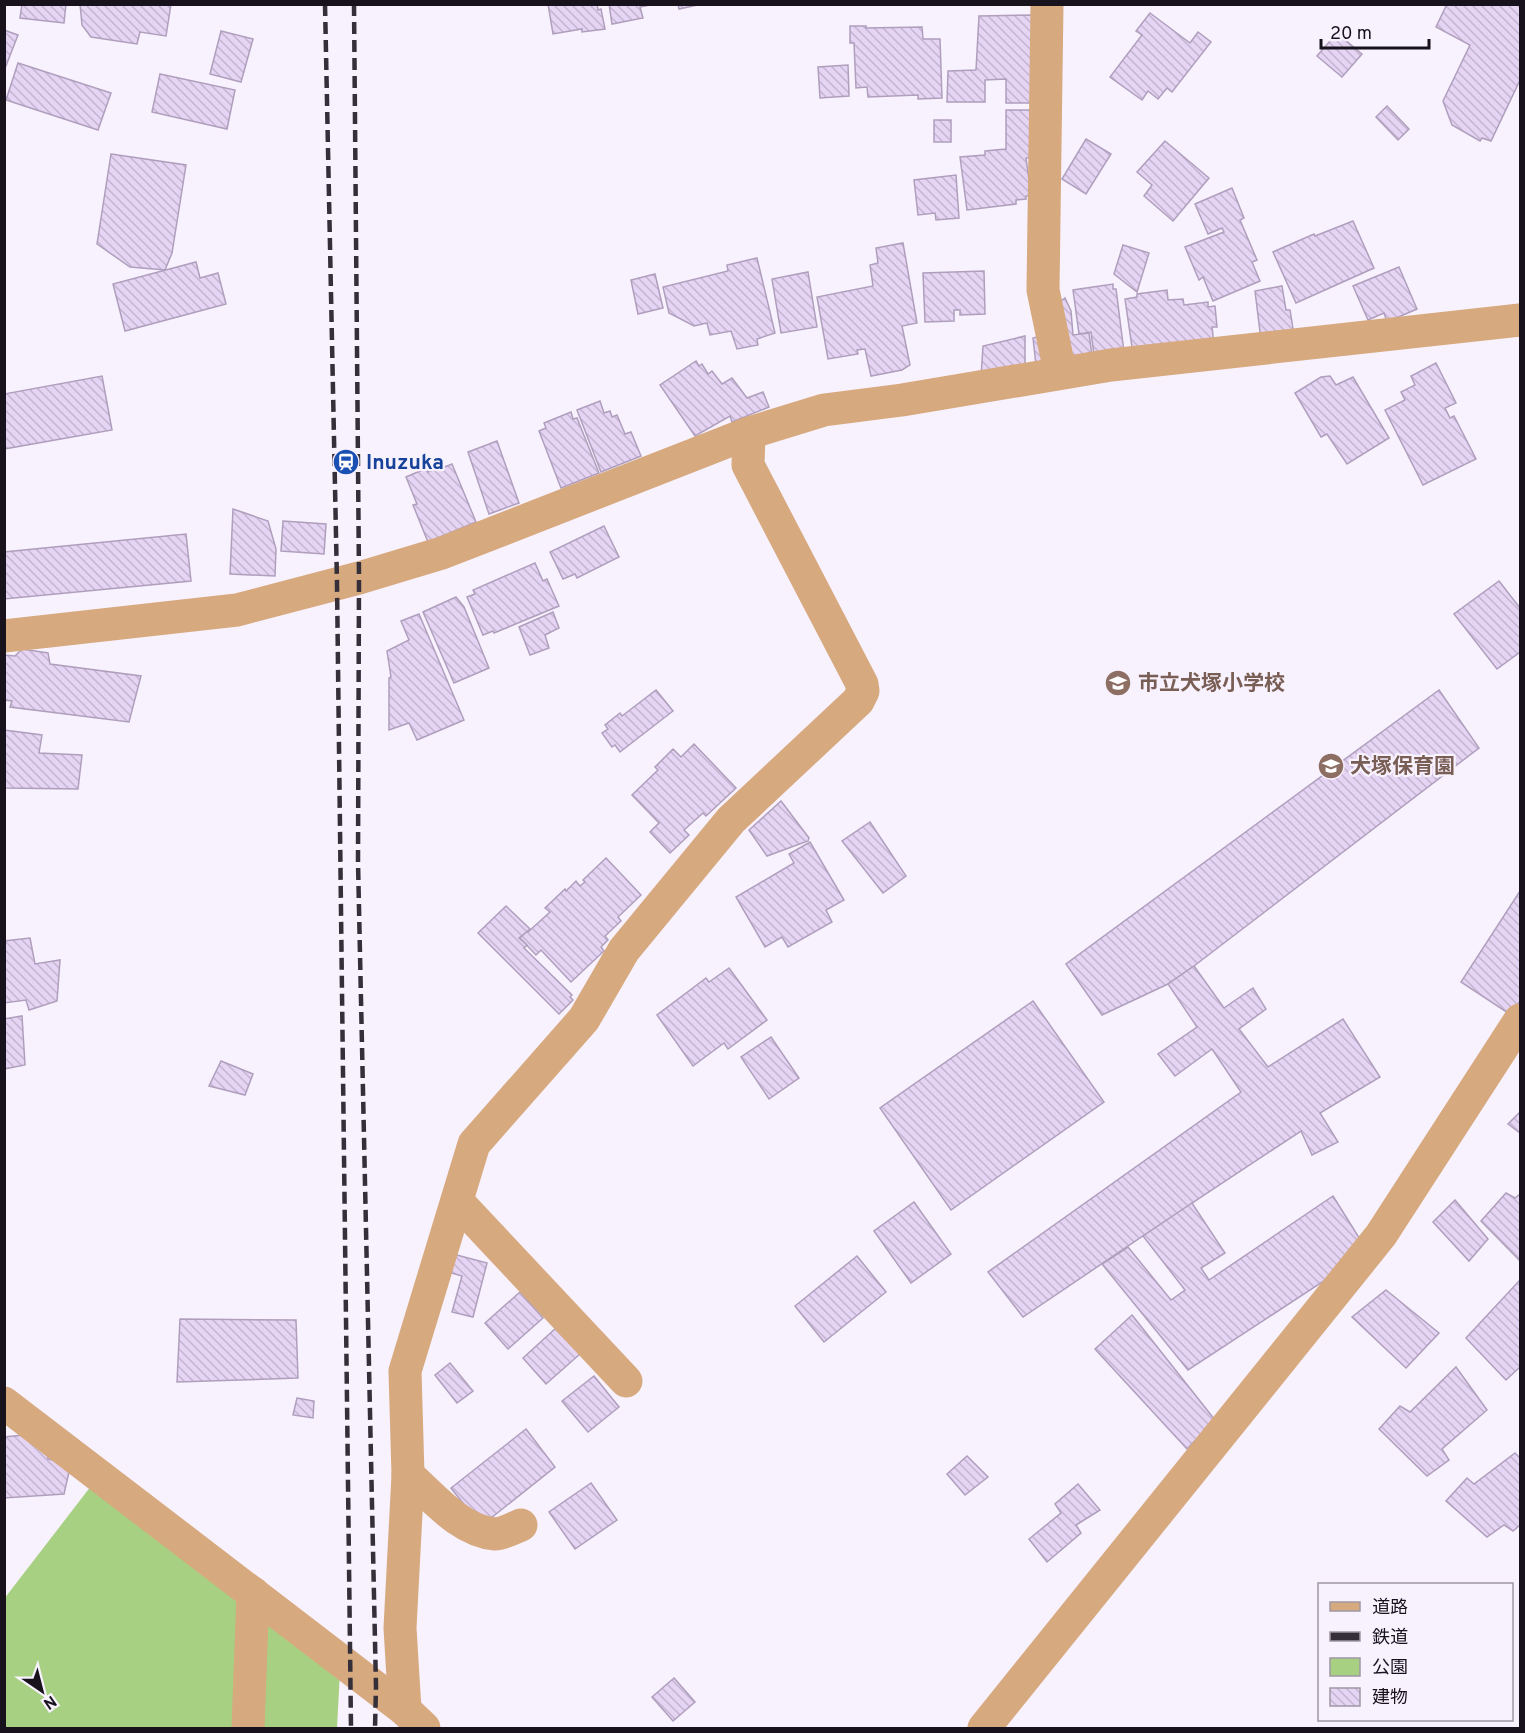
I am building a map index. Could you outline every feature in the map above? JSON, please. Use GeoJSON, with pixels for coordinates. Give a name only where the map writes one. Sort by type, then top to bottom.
{"type":"FeatureCollection","features":[{"type":"Feature","properties":{"kind":"street"},"geometry":{"type":"LineString","coordinates":[[1047,4],[1043,290],[1060,372]]}},
{"type":"Feature","properties":{"kind":"street"},"geometry":{"type":"LineString","coordinates":[[4,636],[237,610],[359,578],[442,553],[749,433],[824,410],[902,400],[1060,372],[1521,320]]}},
{"type":"Feature","properties":{"kind":"street"},"geometry":{"type":"LineString","coordinates":[[414,1719],[400,1628],[408,1475],[405,1371],[474,1144],[584,1019],[624,950],[732,820],[858,702],[863,691],[862,684],[748,465],[749,433]]}},
{"type":"Feature","properties":{"kind":"street"},"geometry":{"type":"LineString","coordinates":[[984,1728],[1382,1235],[1521,1020]]}},
{"type":"Feature","properties":{"kind":"street"},"geometry":{"type":"LineString","coordinates":[[457,1202],[626,1381]]}},
{"type":"Feature","properties":{"kind":"street"},"geometry":{"type":"LineString","coordinates":[[4,1403],[350,1667],[414,1719]]}},
{"type":"Feature","properties":{"kind":"street"},"geometry":{"type":"LineString","coordinates":[[408,1475],[456,1518],[477,1529],[497,1534],[521,1525]]}},
{"type":"Feature","properties":{"kind":"street"},"geometry":{"type":"LineString","coordinates":[[248,1728],[253,1593]]}},
{"type":"Feature","properties":{"kind":"green space"},"geometry":{"type":"Polygon","coordinates":[[[98,1477],[340,1671],[337,1728],[5,1728],[4,1599],[98,1477]]]}},
{"type":"Feature","properties":{"kind":"building"},"geometry":{"type":"Polygon","coordinates":[[[22,4],[66,4],[64,23],[20,18],[22,4]]]}},
{"type":"Feature","properties":{"kind":"building"},"geometry":{"type":"Polygon","coordinates":[[[80,4],[171,4],[166,36],[140,32],[137,44],[91,37],[82,25],[80,4]]]}},
{"type":"Feature","properties":{"kind":"building"},"geometry":{"type":"Polygon","coordinates":[[[548,4],[597,4],[598,10],[601,9],[605,29],[582,32],[582,29],[553,34],[548,4]]]}},
{"type":"Feature","properties":{"kind":"building"},"geometry":{"type":"Polygon","coordinates":[[[609,4],[655,4],[640,7],[643,18],[612,24],[609,4]]]}},
{"type":"Feature","properties":{"kind":"building"},"geometry":{"type":"Polygon","coordinates":[[[678,4],[702,4],[679,9],[678,4]]]}},
{"type":"Feature","properties":{"kind":"building"},"geometry":{"type":"Polygon","coordinates":[[[1447,4],[1520,4],[1520,80],[1491,141],[1482,138],[1480,141],[1452,125],[1443,101],[1470,45],[1436,27],[1447,4]]]}},
{"type":"Feature","properties":{"kind":"building"},"geometry":{"type":"Polygon","coordinates":[[[1150,13],[1190,43],[1198,32],[1211,42],[1172,92],[1167,88],[1158,99],[1148,91],[1142,100],[1110,77],[1142,35],[1136,31],[1150,13]]]}},
{"type":"Feature","properties":{"kind":"building"},"geometry":{"type":"Polygon","coordinates":[[[1032,15],[1032,103],[1006,103],[1006,79],[985,80],[985,102],[947,102],[948,71],[976,70],[979,16],[1032,15]]]}},
{"type":"Feature","properties":{"kind":"building"},"geometry":{"type":"Polygon","coordinates":[[[850,26],[922,27],[923,39],[940,39],[942,98],[918,99],[918,95],[868,97],[867,87],[856,88],[854,43],[850,43],[850,26]]]}},
{"type":"Feature","properties":{"kind":"building"},"geometry":{"type":"Polygon","coordinates":[[[4,30],[18,35],[4,71],[4,30]]]}},
{"type":"Feature","properties":{"kind":"building"},"geometry":{"type":"Polygon","coordinates":[[[221,31],[253,39],[241,82],[210,74],[221,31]]]}},
{"type":"Feature","properties":{"kind":"building"},"geometry":{"type":"Polygon","coordinates":[[[1337,33],[1362,54],[1342,77],[1317,56],[1337,33]]]}},
{"type":"Feature","properties":{"kind":"building"},"geometry":{"type":"Polygon","coordinates":[[[18,63],[111,93],[98,130],[6,100],[18,63]]]}},
{"type":"Feature","properties":{"kind":"building"},"geometry":{"type":"Polygon","coordinates":[[[848,65],[849,96],[820,98],[818,67],[848,65]]]}},
{"type":"Feature","properties":{"kind":"building"},"geometry":{"type":"Polygon","coordinates":[[[160,74],[235,90],[227,129],[152,112],[160,74]]]}},
{"type":"Feature","properties":{"kind":"building"},"geometry":{"type":"Polygon","coordinates":[[[1387,106],[1409,129],[1398,140],[1376,117],[1387,106]]]}},
{"type":"Feature","properties":{"kind":"building"},"geometry":{"type":"Polygon","coordinates":[[[1006,110],[1031,110],[1032,157],[1026,158],[1031,195],[1026,196],[1026,199],[1016,200],[1016,204],[967,210],[960,157],[985,155],[985,151],[1006,149],[1006,110]]]}},
{"type":"Feature","properties":{"kind":"building"},"geometry":{"type":"Polygon","coordinates":[[[934,120],[951,120],[951,142],[934,142],[934,120]]]}},
{"type":"Feature","properties":{"kind":"building"},"geometry":{"type":"Polygon","coordinates":[[[1086,139],[1111,154],[1086,194],[1062,179],[1086,139]]]}},
{"type":"Feature","properties":{"kind":"building"},"geometry":{"type":"Polygon","coordinates":[[[1165,141],[1209,178],[1173,221],[1144,196],[1152,185],[1137,172],[1165,141]]]}},
{"type":"Feature","properties":{"kind":"building"},"geometry":{"type":"Polygon","coordinates":[[[111,154],[186,165],[172,253],[165,270],[130,267],[97,244],[111,154]]]}},
{"type":"Feature","properties":{"kind":"building"},"geometry":{"type":"Polygon","coordinates":[[[956,175],[959,218],[936,220],[935,213],[918,215],[914,180],[956,175]]]}},
{"type":"Feature","properties":{"kind":"building"},"geometry":{"type":"Polygon","coordinates":[[[1232,188],[1244,218],[1240,220],[1257,260],[1252,262],[1260,281],[1213,301],[1203,277],[1199,280],[1185,247],[1224,232],[1222,228],[1208,234],[1195,204],[1232,188]]]}},
{"type":"Feature","properties":{"kind":"building"},"geometry":{"type":"Polygon","coordinates":[[[1353,221],[1374,268],[1296,303],[1273,252],[1314,234],[1315,236],[1353,221]]]}},
{"type":"Feature","properties":{"kind":"building"},"geometry":{"type":"Polygon","coordinates":[[[903,243],[917,323],[902,326],[910,365],[902,370],[871,376],[865,349],[857,350],[858,354],[828,359],[817,297],[873,286],[870,265],[878,263],[876,248],[903,243]]]}},
{"type":"Feature","properties":{"kind":"building"},"geometry":{"type":"Polygon","coordinates":[[[1123,245],[1149,253],[1137,292],[1114,274],[1123,245]]]}},
{"type":"Feature","properties":{"kind":"building"},"geometry":{"type":"Polygon","coordinates":[[[757,258],[775,333],[757,339],[758,345],[737,349],[731,331],[710,335],[707,323],[694,326],[669,313],[663,287],[728,271],[727,265],[757,258]]]}},
{"type":"Feature","properties":{"kind":"building"},"geometry":{"type":"Polygon","coordinates":[[[196,262],[200,278],[218,273],[226,304],[125,331],[113,284],[196,262]]]}},
{"type":"Feature","properties":{"kind":"building"},"geometry":{"type":"Polygon","coordinates":[[[1399,267],[1417,309],[1387,322],[1384,313],[1368,320],[1353,286],[1399,267]]]}},
{"type":"Feature","properties":{"kind":"building"},"geometry":{"type":"Polygon","coordinates":[[[984,271],[985,314],[960,315],[960,310],[954,310],[954,321],[925,322],[923,273],[984,271]]]}},
{"type":"Feature","properties":{"kind":"building"},"geometry":{"type":"Polygon","coordinates":[[[808,272],[817,327],[781,333],[772,279],[808,272]]]}},
{"type":"Feature","properties":{"kind":"building"},"geometry":{"type":"Polygon","coordinates":[[[655,274],[663,308],[638,314],[631,280],[655,274]]]}},
{"type":"Feature","properties":{"kind":"building"},"geometry":{"type":"Polygon","coordinates":[[[1113,284],[1113,289],[1116,289],[1124,352],[1094,355],[1091,332],[1079,334],[1073,290],[1113,284]]]}},
{"type":"Feature","properties":{"kind":"building"},"geometry":{"type":"Polygon","coordinates":[[[1282,286],[1286,310],[1290,310],[1294,335],[1261,340],[1255,291],[1282,286]]]}},
{"type":"Feature","properties":{"kind":"building"},"geometry":{"type":"Polygon","coordinates":[[[1167,290],[1168,300],[1183,299],[1184,305],[1208,302],[1208,307],[1215,306],[1217,327],[1212,327],[1214,344],[1132,347],[1125,299],[1137,297],[1137,294],[1167,290]]]}},
{"type":"Feature","properties":{"kind":"building"},"geometry":{"type":"Polygon","coordinates":[[[1065,298],[1071,311],[1073,335],[1089,333],[1092,356],[1036,365],[1033,338],[1037,337],[1037,320],[1065,298]]]}},
{"type":"Feature","properties":{"kind":"building"},"geometry":{"type":"Polygon","coordinates":[[[1025,336],[1025,368],[981,377],[983,346],[1025,336]]]}},
{"type":"Feature","properties":{"kind":"building"},"geometry":{"type":"Polygon","coordinates":[[[696,361],[699,366],[702,364],[708,374],[712,371],[722,384],[732,378],[747,398],[763,392],[769,407],[732,422],[730,416],[695,436],[660,385],[696,361]]]}},
{"type":"Feature","properties":{"kind":"building"},"geometry":{"type":"Polygon","coordinates":[[[1436,363],[1456,403],[1445,408],[1450,418],[1454,416],[1476,459],[1423,485],[1385,410],[1405,400],[1401,392],[1415,385],[1411,376],[1436,363]]]}},
{"type":"Feature","properties":{"kind":"building"},"geometry":{"type":"Polygon","coordinates":[[[102,376],[112,430],[4,449],[4,394],[102,376]]]}},
{"type":"Feature","properties":{"kind":"building"},"geometry":{"type":"Polygon","coordinates":[[[1330,376],[1336,385],[1353,377],[1389,438],[1347,464],[1327,434],[1321,437],[1295,393],[1321,377],[1330,376]]]}},
{"type":"Feature","properties":{"kind":"building"},"geometry":{"type":"Polygon","coordinates":[[[600,401],[604,413],[610,411],[612,417],[617,415],[625,434],[631,432],[641,456],[601,472],[577,410],[600,401]]]}},
{"type":"Feature","properties":{"kind":"building"},"geometry":{"type":"Polygon","coordinates":[[[571,412],[573,419],[577,418],[599,473],[561,488],[539,431],[546,428],[544,423],[571,412]]]}},
{"type":"Feature","properties":{"kind":"building"},"geometry":{"type":"Polygon","coordinates":[[[497,441],[519,503],[489,514],[468,452],[497,441]]]}},
{"type":"Feature","properties":{"kind":"building"},"geometry":{"type":"Polygon","coordinates":[[[452,464],[476,522],[428,542],[413,505],[417,504],[406,477],[427,468],[428,472],[452,464]]]}},
{"type":"Feature","properties":{"kind":"building"},"geometry":{"type":"Polygon","coordinates":[[[233,509],[268,521],[276,549],[275,576],[230,574],[233,509]]]}},
{"type":"Feature","properties":{"kind":"building"},"geometry":{"type":"Polygon","coordinates":[[[283,521],[326,524],[324,554],[281,551],[283,521]]]}},
{"type":"Feature","properties":{"kind":"building"},"geometry":{"type":"Polygon","coordinates":[[[604,526],[619,557],[577,578],[575,574],[563,579],[550,552],[604,526]]]}},
{"type":"Feature","properties":{"kind":"building"},"geometry":{"type":"Polygon","coordinates":[[[186,534],[191,581],[4,599],[4,552],[186,534]]]}},
{"type":"Feature","properties":{"kind":"building"},"geometry":{"type":"Polygon","coordinates":[[[535,563],[543,581],[547,579],[559,606],[494,633],[493,631],[483,635],[467,597],[475,594],[473,590],[535,563]]]}},
{"type":"Feature","properties":{"kind":"building"},"geometry":{"type":"Polygon","coordinates":[[[1499,581],[1520,608],[1520,652],[1497,669],[1454,614],[1499,581]]]}},
{"type":"Feature","properties":{"kind":"building"},"geometry":{"type":"Polygon","coordinates":[[[456,597],[464,607],[489,668],[454,683],[423,612],[456,597]]]}},
{"type":"Feature","properties":{"kind":"building"},"geometry":{"type":"Polygon","coordinates":[[[553,612],[559,628],[545,635],[549,648],[530,655],[519,627],[553,612]]]}},
{"type":"Feature","properties":{"kind":"building"},"geometry":{"type":"Polygon","coordinates":[[[419,614],[464,720],[417,740],[409,723],[389,730],[389,678],[391,677],[387,651],[409,640],[401,621],[419,614]]]}},
{"type":"Feature","properties":{"kind":"building"},"geometry":{"type":"Polygon","coordinates":[[[22,649],[48,653],[50,664],[141,676],[129,722],[10,707],[12,701],[4,700],[4,655],[15,656],[22,649]]]}},
{"type":"Feature","properties":{"kind":"building"},"geometry":{"type":"Polygon","coordinates":[[[656,690],[673,711],[620,752],[615,745],[612,747],[602,733],[608,729],[605,725],[620,713],[622,716],[656,690]]]}},
{"type":"Feature","properties":{"kind":"building"},"geometry":{"type":"Polygon","coordinates":[[[1439,690],[1479,748],[1194,966],[1168,984],[1102,1015],[1066,964],[1439,690]]]}},
{"type":"Feature","properties":{"kind":"building"},"geometry":{"type":"Polygon","coordinates":[[[4,730],[42,735],[39,753],[82,755],[78,789],[4,788],[4,730]]]}},
{"type":"Feature","properties":{"kind":"building"},"geometry":{"type":"Polygon","coordinates":[[[694,744],[736,788],[706,816],[703,813],[684,830],[689,835],[670,853],[650,832],[659,823],[632,795],[658,770],[655,767],[673,749],[681,757],[694,744]]]}},
{"type":"Feature","properties":{"kind":"building"},"geometry":{"type":"Polygon","coordinates":[[[781,801],[809,838],[808,841],[767,856],[749,830],[781,801]]]}},
{"type":"Feature","properties":{"kind":"building"},"geometry":{"type":"Polygon","coordinates":[[[870,822],[906,876],[883,893],[842,841],[870,822]]]}},
{"type":"Feature","properties":{"kind":"building"},"geometry":{"type":"Polygon","coordinates":[[[810,842],[844,900],[826,910],[832,922],[788,947],[782,937],[765,947],[736,897],[794,863],[789,854],[810,842]]]}},
{"type":"Feature","properties":{"kind":"building"},"geometry":{"type":"Polygon","coordinates":[[[606,858],[641,895],[618,917],[621,921],[605,936],[608,940],[601,947],[604,951],[571,982],[541,950],[536,955],[520,938],[550,912],[545,908],[565,889],[566,891],[576,881],[580,886],[585,882],[583,880],[606,858]]]}},
{"type":"Feature","properties":{"kind":"building"},"geometry":{"type":"Polygon","coordinates":[[[1520,891],[1520,1001],[1511,1015],[1461,982],[1520,891]]]}},
{"type":"Feature","properties":{"kind":"building"},"geometry":{"type":"Polygon","coordinates":[[[506,906],[530,929],[519,938],[527,945],[524,948],[572,995],[570,997],[573,1000],[559,1014],[478,933],[506,906]]]}},
{"type":"Feature","properties":{"kind":"building"},"geometry":{"type":"Polygon","coordinates":[[[30,938],[35,964],[60,960],[57,1001],[29,1010],[26,1000],[4,1003],[4,941],[30,938]]]}},
{"type":"Feature","properties":{"kind":"building"},"geometry":{"type":"Polygon","coordinates":[[[1194,966],[1224,1008],[1253,988],[1266,1009],[1239,1029],[1268,1067],[1343,1019],[1380,1077],[1320,1113],[1338,1142],[1312,1155],[1301,1131],[1192,1203],[1184,1212],[1143,1236],[1023,1317],[988,1272],[1241,1092],[1212,1049],[1175,1076],[1158,1054],[1197,1027],[1168,984],[1194,966]]]}},
{"type":"Feature","properties":{"kind":"building"},"geometry":{"type":"Polygon","coordinates":[[[729,968],[767,1020],[728,1049],[724,1043],[693,1066],[657,1015],[706,978],[709,982],[729,968]]]}},
{"type":"Feature","properties":{"kind":"building"},"geometry":{"type":"Polygon","coordinates":[[[1033,1001],[1104,1102],[951,1210],[880,1108],[1033,1001]]]}},
{"type":"Feature","properties":{"kind":"building"},"geometry":{"type":"Polygon","coordinates":[[[22,1016],[25,1065],[4,1069],[4,1019],[22,1016]]]}},
{"type":"Feature","properties":{"kind":"building"},"geometry":{"type":"Polygon","coordinates":[[[771,1037],[799,1078],[769,1099],[741,1057],[771,1037]]]}},
{"type":"Feature","properties":{"kind":"building"},"geometry":{"type":"Polygon","coordinates":[[[221,1061],[253,1074],[245,1095],[209,1086],[221,1061]]]}},
{"type":"Feature","properties":{"kind":"building"},"geometry":{"type":"Polygon","coordinates":[[[1520,1112],[1520,1133],[1508,1124],[1520,1112]]]}},
{"type":"Feature","properties":{"kind":"building"},"geometry":{"type":"Polygon","coordinates":[[[1506,1193],[1515,1198],[1520,1194],[1520,1261],[1481,1221],[1506,1193]]]}},
{"type":"Feature","properties":{"kind":"building"},"geometry":{"type":"Polygon","coordinates":[[[1333,1196],[1368,1252],[1188,1370],[1102,1264],[1128,1247],[1171,1300],[1185,1290],[1143,1236],[1192,1203],[1225,1253],[1201,1268],[1209,1280],[1333,1196]]]}},
{"type":"Feature","properties":{"kind":"building"},"geometry":{"type":"Polygon","coordinates":[[[1455,1200],[1488,1239],[1469,1261],[1433,1222],[1455,1200]]]}},
{"type":"Feature","properties":{"kind":"building"},"geometry":{"type":"Polygon","coordinates":[[[914,1202],[951,1254],[911,1283],[874,1231],[914,1202]]]}},
{"type":"Feature","properties":{"kind":"building"},"geometry":{"type":"Polygon","coordinates":[[[453,1254],[487,1263],[473,1317],[452,1312],[462,1276],[448,1272],[453,1254]]]}},
{"type":"Feature","properties":{"kind":"building"},"geometry":{"type":"Polygon","coordinates":[[[857,1256],[886,1292],[824,1342],[795,1306],[857,1256]]]}},
{"type":"Feature","properties":{"kind":"building"},"geometry":{"type":"Polygon","coordinates":[[[1519,1281],[1520,1367],[1506,1380],[1466,1338],[1519,1281]]]}},
{"type":"Feature","properties":{"kind":"building"},"geometry":{"type":"Polygon","coordinates":[[[1386,1290],[1439,1333],[1406,1368],[1352,1317],[1386,1290]]]}},
{"type":"Feature","properties":{"kind":"building"},"geometry":{"type":"Polygon","coordinates":[[[520,1292],[543,1318],[508,1349],[485,1323],[520,1292]]]}},
{"type":"Feature","properties":{"kind":"building"},"geometry":{"type":"Polygon","coordinates":[[[1132,1315],[1215,1420],[1187,1449],[1095,1349],[1132,1315]]]}},
{"type":"Feature","properties":{"kind":"building"},"geometry":{"type":"Polygon","coordinates":[[[180,1319],[296,1320],[298,1378],[177,1382],[180,1319]]]}},
{"type":"Feature","properties":{"kind":"building"},"geometry":{"type":"Polygon","coordinates":[[[557,1327],[580,1354],[546,1384],[523,1358],[557,1327]]]}},
{"type":"Feature","properties":{"kind":"building"},"geometry":{"type":"Polygon","coordinates":[[[450,1363],[473,1391],[457,1403],[435,1375],[450,1363]]]}},
{"type":"Feature","properties":{"kind":"building"},"geometry":{"type":"Polygon","coordinates":[[[1456,1367],[1487,1410],[1442,1449],[1449,1460],[1427,1476],[1379,1429],[1400,1406],[1410,1412],[1456,1367]]]}},
{"type":"Feature","properties":{"kind":"building"},"geometry":{"type":"Polygon","coordinates":[[[594,1376],[619,1407],[588,1432],[562,1401],[594,1376]]]}},
{"type":"Feature","properties":{"kind":"building"},"geometry":{"type":"Polygon","coordinates":[[[297,1398],[314,1401],[313,1418],[293,1415],[297,1398]]]}},
{"type":"Feature","properties":{"kind":"building"},"geometry":{"type":"Polygon","coordinates":[[[526,1429],[555,1467],[481,1526],[451,1488],[526,1429]]]}},
{"type":"Feature","properties":{"kind":"building"},"geometry":{"type":"Polygon","coordinates":[[[44,1433],[48,1459],[71,1463],[64,1494],[4,1498],[4,1437],[44,1433]]]}},
{"type":"Feature","properties":{"kind":"building"},"geometry":{"type":"Polygon","coordinates":[[[1515,1453],[1520,1458],[1520,1525],[1513,1531],[1504,1525],[1487,1537],[1446,1501],[1467,1478],[1474,1484],[1515,1453]]]}},
{"type":"Feature","properties":{"kind":"building"},"geometry":{"type":"Polygon","coordinates":[[[967,1456],[988,1477],[965,1495],[947,1474],[967,1456]]]}},
{"type":"Feature","properties":{"kind":"building"},"geometry":{"type":"Polygon","coordinates":[[[591,1483],[617,1520],[575,1549],[549,1512],[591,1483]]]}},
{"type":"Feature","properties":{"kind":"building"},"geometry":{"type":"Polygon","coordinates":[[[1078,1484],[1100,1510],[1076,1525],[1081,1533],[1047,1562],[1029,1539],[1061,1513],[1055,1504],[1078,1484]]]}},
{"type":"Feature","properties":{"kind":"building"},"geometry":{"type":"Polygon","coordinates":[[[674,1678],[695,1702],[673,1721],[652,1697],[674,1678]]]}},
{"type":"Feature","properties":{"kind":"railway"},"geometry":{"type":"LineString","coordinates":[[325,4],[337,583],[351,1728]]}},
{"type":"Feature","properties":{"kind":"railway"},"geometry":{"type":"LineString","coordinates":[[354,4],[359,578],[358,862],[376,1687],[375,1728]]}},
{"type":"Feature","properties":{"kind":"place","name":"Inuzuka"},"geometry":{"type":"Point","coordinates":[346,462]}},
{"type":"Feature","properties":{"kind":"place","name":"市立犬塚小学校"},"geometry":{"type":"Point","coordinates":[1118,683]}},
{"type":"Feature","properties":{"kind":"place","name":"犬塚保育園"},"geometry":{"type":"Point","coordinates":[1331,766]}}]}
